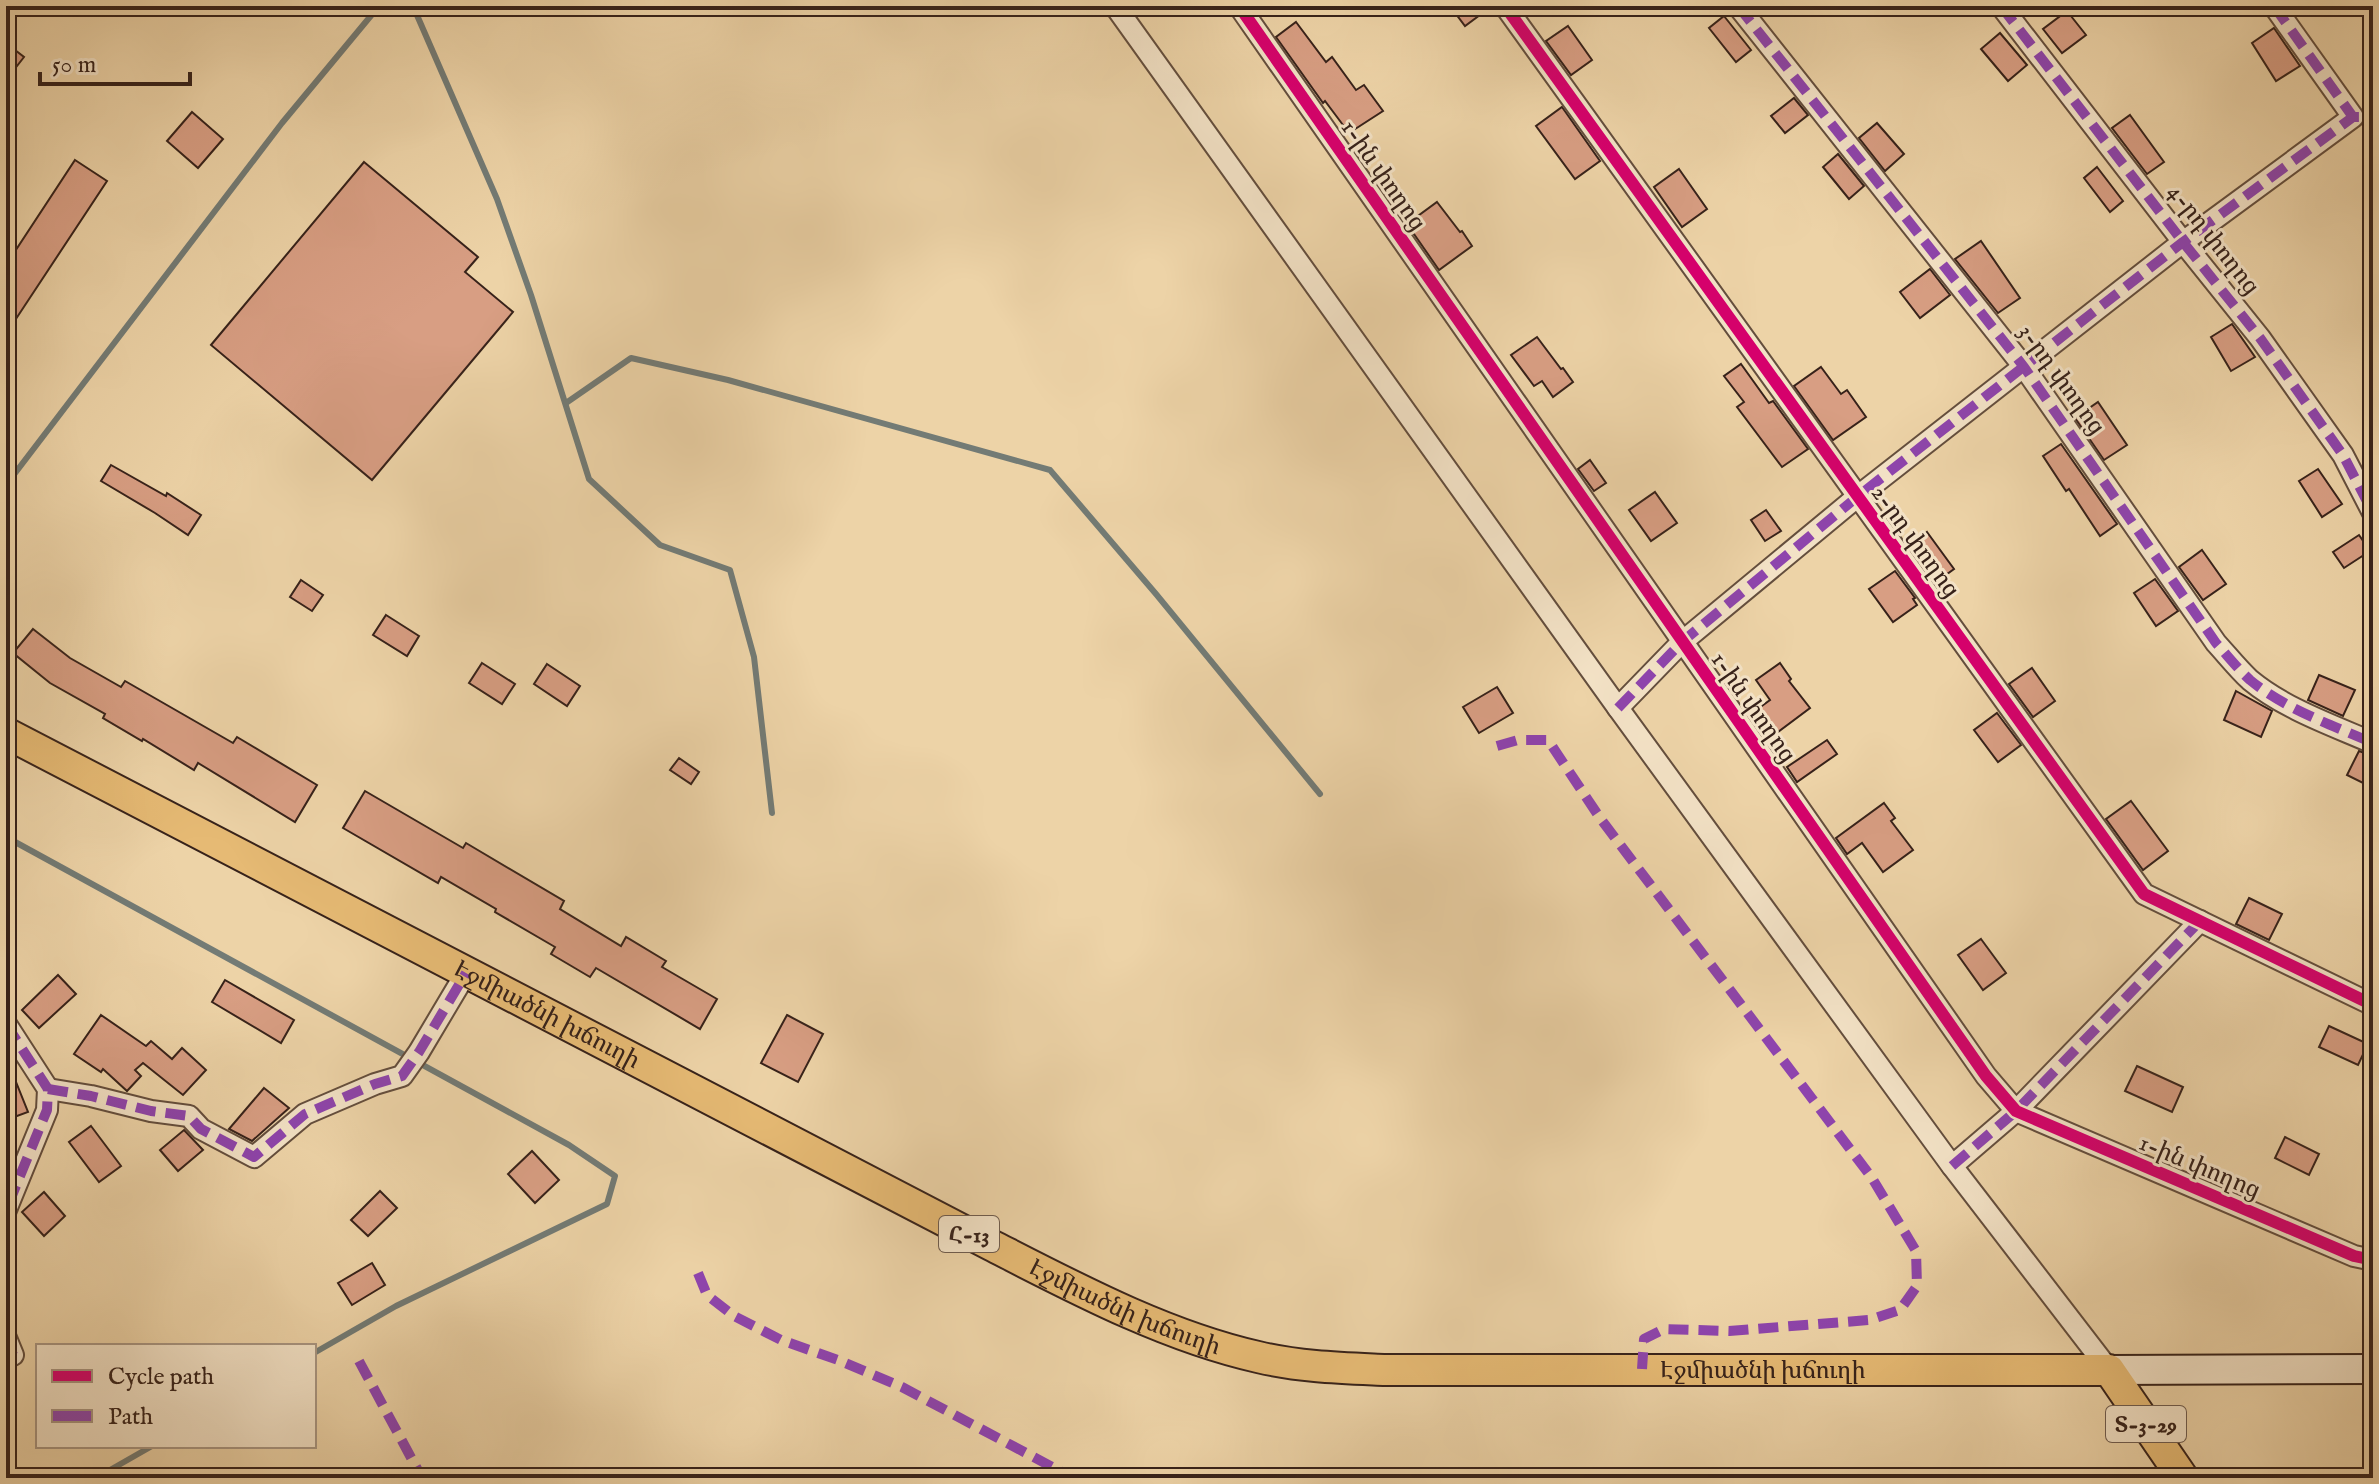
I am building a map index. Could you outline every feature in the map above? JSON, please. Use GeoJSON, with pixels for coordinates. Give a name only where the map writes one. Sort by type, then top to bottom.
{"type":"FeatureCollection","features":[{"type":"Feature","properties":{"kind":"main road","name":"Էջմիածնի խճուղի"},"geometry":{"type":"LineString","coordinates":[[6,733],[1105,1302],[1209,1343],[1256,1357],[1334,1368],[1386,1370],[2373,1369]]}},
{"type":"Feature","properties":{"kind":"main road","name":"Տ-3-29"},"geometry":{"type":"LineString","coordinates":[[2096,1370],[2183,1478]]}},
{"type":"Feature","properties":{"kind":"street"},"geometry":{"type":"LineString","coordinates":[[1115,6],[2096,1370]]}},
{"type":"Feature","properties":{"kind":"street","name":"1-ին փողոց"},"geometry":{"type":"LineString","coordinates":[[1239,6],[1986,1076],[2016,1111],[2354,1256],[2373,1260]]}},
{"type":"Feature","properties":{"kind":"street","name":"2-րդ փողոց"},"geometry":{"type":"LineString","coordinates":[[1505,6],[2144,894],[2373,1005]]}},
{"type":"Feature","properties":{"kind":"street","name":"3-րդ փողոց"},"geometry":{"type":"LineString","coordinates":[[1738,6],[2024,367],[2216,643],[2250,680],[2276,698],[2373,743]]}},
{"type":"Feature","properties":{"kind":"street","name":"4-րդ փողոց"},"geometry":{"type":"LineString","coordinates":[[2001,6],[2260,338],[2343,455],[2373,513]]}},
{"type":"Feature","properties":{"kind":"street"},"geometry":{"type":"LineString","coordinates":[[1618,708],[1682,642],[1857,497],[2183,242],[2353,117],[2274,6]]}},
{"type":"Feature","properties":{"kind":"street"},"geometry":{"type":"LineString","coordinates":[[1952,1166],[2016,1111],[2200,921]]}},
{"type":"Feature","properties":{"kind":"street"},"geometry":{"type":"LineString","coordinates":[[48,1089],[189,1116],[201,1129],[254,1157],[305,1114],[402,1076],[466,973]]}},
{"type":"Feature","properties":{"kind":"street"},"geometry":{"type":"LineString","coordinates":[[6,1024],[48,1089],[47,1110],[6,1210]]}},
{"type":"Feature","properties":{"kind":"building"},"geometry":{"type":"Polygon","coordinates":[[[1450,6],[1492,6],[1465,26],[1450,6]]]}},
{"type":"Feature","properties":{"kind":"building"},"geometry":{"type":"Polygon","coordinates":[[[2067,11],[2086,35],[2062,53],[2043,29],[2067,11]]]}},
{"type":"Feature","properties":{"kind":"building"},"geometry":{"type":"Polygon","coordinates":[[[1724,16],[1751,50],[1736,62],[1709,28],[1724,16]]]}},
{"type":"Feature","properties":{"kind":"building"},"geometry":{"type":"Polygon","coordinates":[[[1296,22],[1326,62],[1332,57],[1356,90],[1364,85],[1383,111],[1349,133],[1325,101],[1323,103],[1276,37],[1296,22]]]}},
{"type":"Feature","properties":{"kind":"building"},"geometry":{"type":"Polygon","coordinates":[[[1568,26],[1592,60],[1571,75],[1546,41],[1568,26]]]}},
{"type":"Feature","properties":{"kind":"building"},"geometry":{"type":"Polygon","coordinates":[[[2274,28],[2300,66],[2276,81],[2252,43],[2274,28]]]}},
{"type":"Feature","properties":{"kind":"building"},"geometry":{"type":"Polygon","coordinates":[[[2000,33],[2027,65],[2008,81],[1981,49],[2000,33]]]}},
{"type":"Feature","properties":{"kind":"building"},"geometry":{"type":"Polygon","coordinates":[[[6,43],[24,57],[6,80],[6,43]]]}},
{"type":"Feature","properties":{"kind":"building"},"geometry":{"type":"Polygon","coordinates":[[[1794,98],[1808,115],[1785,133],[1771,116],[1794,98]]]}},
{"type":"Feature","properties":{"kind":"building"},"geometry":{"type":"Polygon","coordinates":[[[1562,107],[1600,161],[1575,179],[1536,126],[1562,107]]]}},
{"type":"Feature","properties":{"kind":"building"},"geometry":{"type":"Polygon","coordinates":[[[192,112],[223,139],[198,168],[167,141],[192,112]]]}},
{"type":"Feature","properties":{"kind":"building"},"geometry":{"type":"Polygon","coordinates":[[[2130,115],[2164,162],[2147,174],[2112,128],[2130,115]]]}},
{"type":"Feature","properties":{"kind":"building"},"geometry":{"type":"Polygon","coordinates":[[[1877,123],[1904,154],[1885,171],[1859,138],[1877,123]]]}},
{"type":"Feature","properties":{"kind":"building"},"geometry":{"type":"Polygon","coordinates":[[[1838,154],[1864,186],[1849,199],[1823,167],[1838,154]]]}},
{"type":"Feature","properties":{"kind":"building"},"geometry":{"type":"Polygon","coordinates":[[[75,160],[107,181],[6,334],[6,265],[75,160]]]}},
{"type":"Feature","properties":{"kind":"building"},"geometry":{"type":"Polygon","coordinates":[[[364,162],[478,257],[465,272],[513,312],[372,480],[211,345],[364,162]]]}},
{"type":"Feature","properties":{"kind":"building"},"geometry":{"type":"Polygon","coordinates":[[[2097,167],[2123,201],[2110,212],[2084,178],[2097,167]]]}},
{"type":"Feature","properties":{"kind":"building"},"geometry":{"type":"Polygon","coordinates":[[[1679,169],[1707,209],[1682,227],[1654,187],[1679,169]]]}},
{"type":"Feature","properties":{"kind":"building"},"geometry":{"type":"Polygon","coordinates":[[[1437,202],[1472,246],[1439,270],[1407,224],[1437,202]]]}},
{"type":"Feature","properties":{"kind":"building"},"geometry":{"type":"Polygon","coordinates":[[[1981,241],[2020,298],[1998,313],[1955,259],[1981,241]]]}},
{"type":"Feature","properties":{"kind":"building"},"geometry":{"type":"Polygon","coordinates":[[[1930,269],[1950,295],[1920,318],[1900,292],[1930,269]]]}},
{"type":"Feature","properties":{"kind":"building"},"geometry":{"type":"Polygon","coordinates":[[[2232,324],[2255,357],[2231,371],[2211,337],[2232,324]]]}},
{"type":"Feature","properties":{"kind":"building"},"geometry":{"type":"Polygon","coordinates":[[[1537,337],[1573,382],[1553,397],[1542,381],[1534,386],[1511,355],[1537,337]]]}},
{"type":"Feature","properties":{"kind":"building"},"geometry":{"type":"Polygon","coordinates":[[[1741,364],[1808,449],[1782,467],[1737,407],[1744,402],[1724,376],[1741,364]]]}},
{"type":"Feature","properties":{"kind":"building"},"geometry":{"type":"Polygon","coordinates":[[[1821,367],[1841,394],[1847,390],[1866,417],[1833,440],[1794,386],[1821,367]]]}},
{"type":"Feature","properties":{"kind":"building"},"geometry":{"type":"Polygon","coordinates":[[[2098,402],[2127,445],[2104,460],[2075,418],[2098,402]]]}},
{"type":"Feature","properties":{"kind":"building"},"geometry":{"type":"Polygon","coordinates":[[[2061,444],[2117,524],[2100,536],[2043,456],[2061,444]]]}},
{"type":"Feature","properties":{"kind":"building"},"geometry":{"type":"Polygon","coordinates":[[[1590,460],[1606,483],[1594,491],[1578,469],[1590,460]]]}},
{"type":"Feature","properties":{"kind":"building"},"geometry":{"type":"Polygon","coordinates":[[[111,465],[166,496],[167,493],[201,515],[188,535],[101,481],[111,465]]]}},
{"type":"Feature","properties":{"kind":"building"},"geometry":{"type":"Polygon","coordinates":[[[2318,469],[2342,504],[2322,517],[2299,481],[2318,469]]]}},
{"type":"Feature","properties":{"kind":"building"},"geometry":{"type":"Polygon","coordinates":[[[1655,492],[1677,523],[1651,541],[1629,510],[1655,492]]]}},
{"type":"Feature","properties":{"kind":"building"},"geometry":{"type":"Polygon","coordinates":[[[1766,510],[1781,531],[1765,541],[1751,520],[1766,510]]]}},
{"type":"Feature","properties":{"kind":"building"},"geometry":{"type":"Polygon","coordinates":[[[1927,532],[1954,569],[1936,582],[1909,545],[1927,532]]]}},
{"type":"Feature","properties":{"kind":"building"},"geometry":{"type":"Polygon","coordinates":[[[2359,535],[2370,551],[2344,568],[2333,552],[2359,535]]]}},
{"type":"Feature","properties":{"kind":"building"},"geometry":{"type":"Polygon","coordinates":[[[2202,550],[2226,584],[2203,600],[2179,567],[2202,550]]]}},
{"type":"Feature","properties":{"kind":"building"},"geometry":{"type":"Polygon","coordinates":[[[1895,571],[1917,605],[1893,622],[1869,589],[1895,571]]]}},
{"type":"Feature","properties":{"kind":"building"},"geometry":{"type":"Polygon","coordinates":[[[2155,579],[2178,611],[2156,626],[2134,593],[2155,579]]]}},
{"type":"Feature","properties":{"kind":"building"},"geometry":{"type":"Polygon","coordinates":[[[301,580],[323,595],[312,611],[290,597],[301,580]]]}},
{"type":"Feature","properties":{"kind":"building"},"geometry":{"type":"Polygon","coordinates":[[[386,615],[419,636],[407,656],[373,635],[386,615]]]}},
{"type":"Feature","properties":{"kind":"building"},"geometry":{"type":"Polygon","coordinates":[[[33,629],[70,658],[121,687],[125,681],[233,743],[237,737],[317,785],[295,822],[198,763],[194,770],[142,741],[103,718],[105,714],[50,683],[13,653],[33,629]]]}},
{"type":"Feature","properties":{"kind":"building"},"geometry":{"type":"Polygon","coordinates":[[[482,663],[515,684],[502,704],[469,683],[482,663]]]}},
{"type":"Feature","properties":{"kind":"building"},"geometry":{"type":"Polygon","coordinates":[[[1780,663],[1791,679],[1789,681],[1810,708],[1774,735],[1755,711],[1770,700],[1756,680],[1780,663]]]}},
{"type":"Feature","properties":{"kind":"building"},"geometry":{"type":"Polygon","coordinates":[[[547,664],[580,686],[567,706],[534,684],[547,664]]]}},
{"type":"Feature","properties":{"kind":"building"},"geometry":{"type":"Polygon","coordinates":[[[2032,668],[2055,701],[2033,717],[2009,684],[2032,668]]]}},
{"type":"Feature","properties":{"kind":"building"},"geometry":{"type":"Polygon","coordinates":[[[2319,675],[2355,690],[2343,716],[2308,700],[2319,675]]]}},
{"type":"Feature","properties":{"kind":"building"},"geometry":{"type":"Polygon","coordinates":[[[1497,687],[1513,713],[1479,733],[1463,707],[1497,687]]]}},
{"type":"Feature","properties":{"kind":"building"},"geometry":{"type":"Polygon","coordinates":[[[2236,691],[2272,711],[2261,737],[2224,720],[2236,691]]]}},
{"type":"Feature","properties":{"kind":"building"},"geometry":{"type":"Polygon","coordinates":[[[1997,713],[2021,745],[1998,762],[1974,730],[1997,713]]]}},
{"type":"Feature","properties":{"kind":"building"},"geometry":{"type":"Polygon","coordinates":[[[1827,740],[1837,754],[1797,782],[1787,767],[1827,740]]]}},
{"type":"Feature","properties":{"kind":"building"},"geometry":{"type":"Polygon","coordinates":[[[2359,751],[2373,756],[2373,788],[2347,775],[2359,751]]]}},
{"type":"Feature","properties":{"kind":"building"},"geometry":{"type":"Polygon","coordinates":[[[679,758],[699,772],[691,784],[670,770],[679,758]]]}},
{"type":"Feature","properties":{"kind":"building"},"geometry":{"type":"Polygon","coordinates":[[[365,791],[463,848],[466,843],[564,901],[560,909],[621,946],[626,937],[666,961],[662,967],[717,999],[700,1029],[596,968],[590,977],[551,954],[555,947],[495,912],[496,909],[441,877],[438,883],[343,828],[365,791]]]}},
{"type":"Feature","properties":{"kind":"building"},"geometry":{"type":"Polygon","coordinates":[[[2131,801],[2168,851],[2143,870],[2106,819],[2131,801]]]}},
{"type":"Feature","properties":{"kind":"building"},"geometry":{"type":"Polygon","coordinates":[[[1884,803],[1895,818],[1891,821],[1913,850],[1883,872],[1862,843],[1847,854],[1836,838],[1884,803]]]}},
{"type":"Feature","properties":{"kind":"building"},"geometry":{"type":"Polygon","coordinates":[[[2249,898],[2282,914],[2269,940],[2236,924],[2249,898]]]}},
{"type":"Feature","properties":{"kind":"building"},"geometry":{"type":"Polygon","coordinates":[[[1981,939],[2006,973],[1983,990],[1958,955],[1981,939]]]}},
{"type":"Feature","properties":{"kind":"building"},"geometry":{"type":"Polygon","coordinates":[[[58,975],[76,994],[39,1028],[22,1010],[58,975]]]}},
{"type":"Feature","properties":{"kind":"building"},"geometry":{"type":"Polygon","coordinates":[[[225,980],[294,1020],[281,1043],[212,1002],[225,980]]]}},
{"type":"Feature","properties":{"kind":"building"},"geometry":{"type":"Polygon","coordinates":[[[101,1015],[146,1046],[151,1041],[172,1059],[182,1048],[206,1070],[183,1095],[143,1063],[135,1070],[141,1076],[127,1091],[103,1069],[101,1072],[74,1054],[101,1015]]]}},
{"type":"Feature","properties":{"kind":"building"},"geometry":{"type":"Polygon","coordinates":[[[787,1015],[823,1034],[798,1082],[761,1063],[787,1015]]]}},
{"type":"Feature","properties":{"kind":"building"},"geometry":{"type":"Polygon","coordinates":[[[2329,1026],[2368,1044],[2358,1065],[2319,1047],[2329,1026]]]}},
{"type":"Feature","properties":{"kind":"building"},"geometry":{"type":"Polygon","coordinates":[[[6,1057],[28,1112],[6,1120],[6,1057]]]}},
{"type":"Feature","properties":{"kind":"building"},"geometry":{"type":"Polygon","coordinates":[[[2137,1066],[2183,1087],[2172,1112],[2125,1091],[2137,1066]]]}},
{"type":"Feature","properties":{"kind":"building"},"geometry":{"type":"Polygon","coordinates":[[[264,1088],[289,1108],[252,1141],[229,1129],[264,1088]]]}},
{"type":"Feature","properties":{"kind":"building"},"geometry":{"type":"Polygon","coordinates":[[[91,1126],[121,1166],[99,1182],[69,1142],[91,1126]]]}},
{"type":"Feature","properties":{"kind":"building"},"geometry":{"type":"Polygon","coordinates":[[[184,1130],[203,1150],[178,1171],[160,1150],[184,1130]]]}},
{"type":"Feature","properties":{"kind":"building"},"geometry":{"type":"Polygon","coordinates":[[[2285,1137],[2319,1154],[2309,1175],[2275,1158],[2285,1137]]]}},
{"type":"Feature","properties":{"kind":"building"},"geometry":{"type":"Polygon","coordinates":[[[532,1151],[559,1180],[535,1203],[508,1174],[532,1151]]]}},
{"type":"Feature","properties":{"kind":"building"},"geometry":{"type":"Polygon","coordinates":[[[380,1191],[397,1208],[368,1236],[351,1220],[380,1191]]]}},
{"type":"Feature","properties":{"kind":"building"},"geometry":{"type":"Polygon","coordinates":[[[44,1192],[65,1216],[44,1236],[22,1212],[44,1192]]]}},
{"type":"Feature","properties":{"kind":"building"},"geometry":{"type":"Polygon","coordinates":[[[372,1263],[385,1285],[352,1305],[338,1283],[372,1263]]]}},
{"type":"Feature","properties":{"kind":"waterway"},"geometry":{"type":"LineString","coordinates":[[6,485],[282,123],[379,6]]}},
{"type":"Feature","properties":{"kind":"waterway"},"geometry":{"type":"LineString","coordinates":[[413,6],[497,199],[589,479],[660,545],[730,570],[754,657],[772,813]]}},
{"type":"Feature","properties":{"kind":"waterway"},"geometry":{"type":"LineString","coordinates":[[566,403],[631,358],[728,380],[1050,470],[1320,794]]}},
{"type":"Feature","properties":{"kind":"waterway"},"geometry":{"type":"LineString","coordinates":[[6,837],[569,1145],[615,1176],[607,1204],[396,1306],[316,1352]]}},
{"type":"Feature","properties":{"kind":"waterway"},"geometry":{"type":"LineString","coordinates":[[96,1478],[148,1448]]}},
{"type":"Feature","properties":{"kind":"marked path"},"geometry":{"type":"LineString","coordinates":[[1738,6],[2024,367],[2216,643],[2246,676],[2278,700],[2373,743]]}},
{"type":"Feature","properties":{"kind":"marked path"},"geometry":{"type":"LineString","coordinates":[[2001,6],[2260,338],[2343,455],[2373,513]]}},
{"type":"Feature","properties":{"kind":"marked path"},"geometry":{"type":"LineString","coordinates":[[2274,6],[2353,117]]}},
{"type":"Feature","properties":{"kind":"marked path"},"geometry":{"type":"LineString","coordinates":[[1618,708],[1682,642],[1857,497],[2183,242],[2353,117],[2373,117]]}},
{"type":"Feature","properties":{"kind":"marked path"},"geometry":{"type":"LineString","coordinates":[[1497,746],[1518,740],[1548,740],[1600,818],[1872,1178],[1916,1251],[1917,1286],[1900,1310],[1869,1320],[1729,1331],[1664,1329],[1644,1339],[1642,1369]]}},
{"type":"Feature","properties":{"kind":"marked path"},"geometry":{"type":"LineString","coordinates":[[1952,1166],[2016,1111],[2200,921]]}},
{"type":"Feature","properties":{"kind":"marked path"},"geometry":{"type":"LineString","coordinates":[[48,1089],[189,1116],[201,1129],[254,1157],[305,1114],[402,1076],[466,973]]}},
{"type":"Feature","properties":{"kind":"marked path"},"geometry":{"type":"LineString","coordinates":[[6,1024],[48,1089],[47,1110],[6,1210]]}},
{"type":"Feature","properties":{"kind":"marked path"},"geometry":{"type":"LineString","coordinates":[[698,1273],[707,1295],[734,1316],[781,1340],[902,1387],[1073,1478]]}},
{"type":"Feature","properties":{"kind":"marked path"},"geometry":{"type":"LineString","coordinates":[[6,1338],[13,1355]]}},
{"type":"Feature","properties":{"kind":"marked path"},"geometry":{"type":"LineString","coordinates":[[359,1361],[422,1478]]}},
{"type":"Feature","properties":{"kind":"cycle path"},"geometry":{"type":"LineString","coordinates":[[1239,6],[1986,1076],[2016,1111],[2354,1256],[2373,1260]]}},
{"type":"Feature","properties":{"kind":"cycle path"},"geometry":{"type":"LineString","coordinates":[[1505,6],[2144,894],[2373,1005]]}}]}
